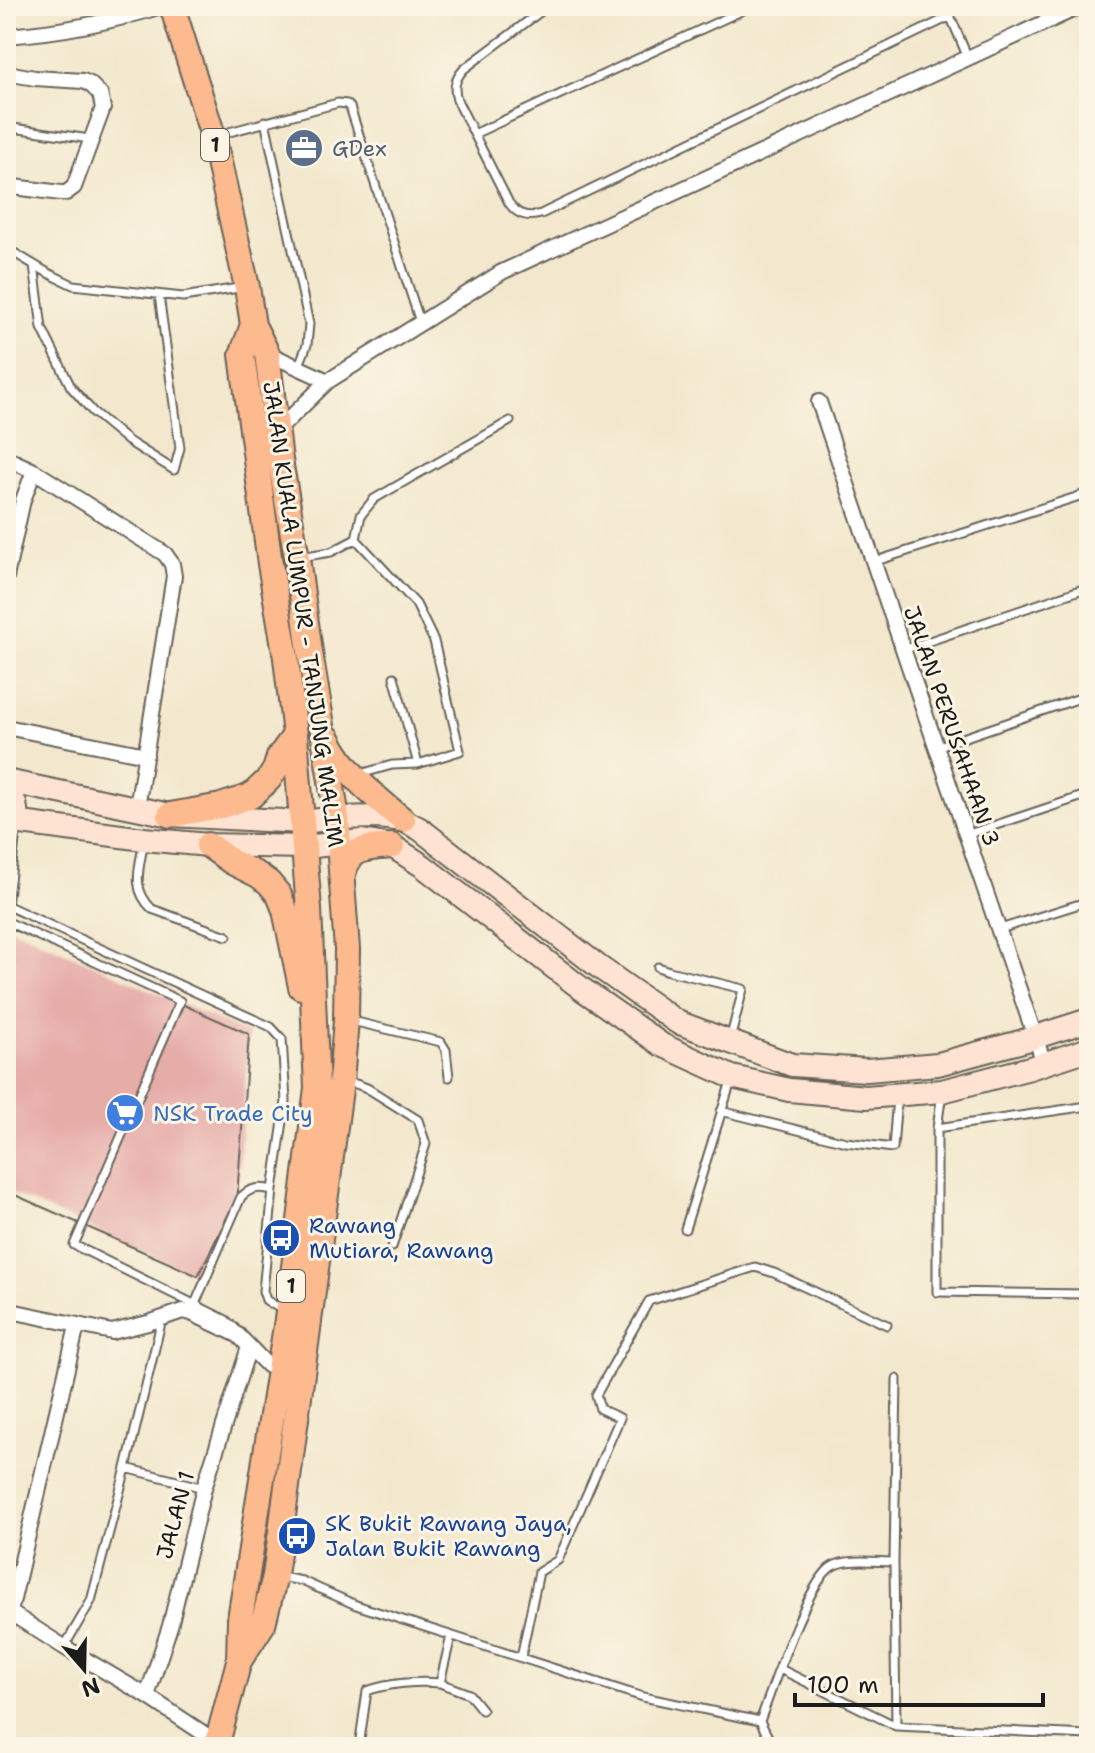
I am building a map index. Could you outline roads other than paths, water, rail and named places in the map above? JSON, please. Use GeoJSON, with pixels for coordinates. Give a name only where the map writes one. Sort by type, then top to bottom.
{"type":"FeatureCollection","features":[{"type":"Feature","properties":{"kind":"main road","name":"JALAN KUALA LUMPUR - TANJUNG MALIM"},"geometry":{"type":"LineString","coordinates":[[172,6],[213,136],[253,325],[267,353],[280,460],[337,818],[347,949],[341,1082],[275,1576],[263,1624],[239,1661]]}},
{"type":"Feature","properties":{"kind":"main road","name":"JALAN KUALA LUMPUR - TANJUNG MALIM"},"geometry":{"type":"LineString","coordinates":[[217,1745],[239,1661],[240,1619],[288,1313],[317,1088],[316,1024],[295,735],[242,355],[253,325]]}},
{"type":"Feature","properties":{"kind":"main road"},"geometry":{"type":"LineString","coordinates":[[322,725],[337,754],[354,776],[403,820]]}},
{"type":"Feature","properties":{"kind":"main road"},"geometry":{"type":"LineString","coordinates":[[170,815],[221,806],[251,796],[269,779],[279,757],[295,735]]}},
{"type":"Feature","properties":{"kind":"main road"},"geometry":{"type":"LineString","coordinates":[[208,845],[258,875],[279,895],[298,968],[317,1088]]}},
{"type":"Feature","properties":{"kind":"main road"},"geometry":{"type":"LineString","coordinates":[[341,889],[349,857],[365,849],[392,846]]}},
{"type":"Feature","properties":{"kind":"street"},"geometry":{"type":"LineString","coordinates":[[6,36],[52,32],[120,19],[161,6]]}},
{"type":"Feature","properties":{"kind":"street"},"geometry":{"type":"LineString","coordinates":[[278,437],[284,424],[328,381],[502,272],[1076,7]]}},
{"type":"Feature","properties":{"kind":"street"},"geometry":{"type":"LineString","coordinates":[[6,73],[83,81],[100,94],[103,108],[74,187],[66,193],[6,186]]}},
{"type":"Feature","properties":{"kind":"street"},"geometry":{"type":"LineString","coordinates":[[267,353],[328,381]]}},
{"type":"Feature","properties":{"kind":"street","name":"JALAN PERUSAHAAN 3"},"geometry":{"type":"LineString","coordinates":[[819,402],[1044,1063]]}},
{"type":"Feature","properties":{"kind":"street"},"geometry":{"type":"LineString","coordinates":[[6,458],[34,471],[165,554],[172,564],[174,576],[137,808]]}},
{"type":"Feature","properties":{"kind":"street"},"geometry":{"type":"LineString","coordinates":[[6,577],[23,500],[34,471]]}},
{"type":"Feature","properties":{"kind":"street"},"geometry":{"type":"LineString","coordinates":[[6,727],[146,755]]}},
{"type":"Feature","properties":{"kind":"street"},"geometry":{"type":"LineString","coordinates":[[6,781],[170,815],[302,822],[379,817],[403,820],[420,829],[677,1022],[792,1065],[867,1070],[938,1064],[1089,1020]]}},
{"type":"Feature","properties":{"kind":"street"},"geometry":{"type":"LineString","coordinates":[[6,792],[15,803],[12,822],[208,845],[304,847],[362,841],[392,846],[662,1045],[732,1077],[789,1090],[866,1097],[897,1095],[942,1091],[1089,1049]]}},
{"type":"Feature","properties":{"kind":"street"},"geometry":{"type":"LineString","coordinates":[[613,1010],[628,988]]}},
{"type":"Feature","properties":{"kind":"street"},"geometry":{"type":"LineString","coordinates":[[6,1310],[112,1332],[183,1311],[238,1335],[267,1373]]}},
{"type":"Feature","properties":{"kind":"street"},"geometry":{"type":"LineString","coordinates":[[77,1326],[8,1611],[147,1696],[217,1745]]}},
{"type":"Feature","properties":{"kind":"street","name":"JALAN 1"},"geometry":{"type":"LineString","coordinates":[[147,1696],[170,1626],[204,1488],[249,1347]]}},
{"type":"Feature","properties":{"kind":"lane"},"geometry":{"type":"LineString","coordinates":[[548,6],[459,74],[455,93],[513,209],[519,214],[534,216],[951,16]]}},
{"type":"Feature","properties":{"kind":"lane"},"geometry":{"type":"LineString","coordinates":[[474,134],[752,6]]}},
{"type":"Feature","properties":{"kind":"lane"},"geometry":{"type":"LineString","coordinates":[[946,6],[968,58]]}},
{"type":"Feature","properties":{"kind":"lane"},"geometry":{"type":"LineString","coordinates":[[213,136],[338,103],[350,107],[421,324]]}},
{"type":"Feature","properties":{"kind":"lane"},"geometry":{"type":"LineString","coordinates":[[265,121],[309,324],[307,345],[298,368]]}},
{"type":"Feature","properties":{"kind":"lane"},"geometry":{"type":"LineString","coordinates":[[6,127],[90,139]]}},
{"type":"Feature","properties":{"kind":"lane"},"geometry":{"type":"LineString","coordinates":[[6,248],[73,285],[183,297],[247,287]]}},
{"type":"Feature","properties":{"kind":"lane"},"geometry":{"type":"LineString","coordinates":[[34,265],[42,328],[71,387],[93,412],[128,441],[174,470],[180,448],[159,295]]}},
{"type":"Feature","properties":{"kind":"lane"},"geometry":{"type":"LineString","coordinates":[[356,539],[361,515],[374,499],[510,421]]}},
{"type":"Feature","properties":{"kind":"lane"},"geometry":{"type":"LineString","coordinates":[[873,562],[1089,493]]}},
{"type":"Feature","properties":{"kind":"lane"},"geometry":{"type":"LineString","coordinates":[[297,558],[331,552],[356,539]]}},
{"type":"Feature","properties":{"kind":"lane"},"geometry":{"type":"LineString","coordinates":[[354,776],[392,765],[418,764],[460,751],[434,641],[416,604],[356,539]]}},
{"type":"Feature","properties":{"kind":"lane"},"geometry":{"type":"LineString","coordinates":[[903,650],[1089,587]]}},
{"type":"Feature","properties":{"kind":"lane"},"geometry":{"type":"LineString","coordinates":[[394,677],[418,764]]}},
{"type":"Feature","properties":{"kind":"lane"},"geometry":{"type":"LineString","coordinates":[[936,747],[1089,695]]}},
{"type":"Feature","properties":{"kind":"lane"},"geometry":{"type":"LineString","coordinates":[[966,835],[1089,794]]}},
{"type":"Feature","properties":{"kind":"lane"},"geometry":{"type":"LineString","coordinates":[[12,822],[7,905],[271,1027],[282,1039],[286,1101],[263,1291],[266,1300],[288,1313]]}},
{"type":"Feature","properties":{"kind":"lane"},"geometry":{"type":"LineString","coordinates":[[144,839],[137,883],[146,903],[152,909],[227,936]]}},
{"type":"Feature","properties":{"kind":"lane"},"geometry":{"type":"LineString","coordinates":[[998,930],[1089,901]]}},
{"type":"Feature","properties":{"kind":"lane"},"geometry":{"type":"LineString","coordinates":[[6,919],[180,1001],[74,1245],[226,1320],[262,1350],[267,1373]]}},
{"type":"Feature","properties":{"kind":"lane"},"geometry":{"type":"LineString","coordinates":[[658,967],[743,989],[729,1042]]}},
{"type":"Feature","properties":{"kind":"lane"},"geometry":{"type":"LineString","coordinates":[[346,1020],[441,1042],[446,1050],[449,1077]]}},
{"type":"Feature","properties":{"kind":"lane"},"geometry":{"type":"LineString","coordinates":[[685,1229],[732,1077]]}},
{"type":"Feature","properties":{"kind":"lane"},"geometry":{"type":"LineString","coordinates":[[341,1082],[367,1088],[418,1120],[426,1144],[392,1247]]}},
{"type":"Feature","properties":{"kind":"lane"},"geometry":{"type":"LineString","coordinates":[[942,1091],[937,1128],[937,1292],[1089,1294]]}},
{"type":"Feature","properties":{"kind":"lane"},"geometry":{"type":"LineString","coordinates":[[721,1111],[846,1142],[893,1148],[897,1095]]}},
{"type":"Feature","properties":{"kind":"lane"},"geometry":{"type":"LineString","coordinates":[[937,1128],[1088,1106],[1089,1111]]}},
{"type":"Feature","properties":{"kind":"lane"},"geometry":{"type":"LineString","coordinates":[[195,1304],[241,1197],[256,1188],[273,1190]]}},
{"type":"Feature","properties":{"kind":"lane"},"geometry":{"type":"LineString","coordinates":[[521,1657],[539,1572],[558,1560],[620,1418],[600,1409],[596,1395],[649,1301],[755,1267],[887,1325]]}},
{"type":"Feature","properties":{"kind":"lane"},"geometry":{"type":"LineString","coordinates":[[64,1647],[91,1601],[162,1319]]}},
{"type":"Feature","properties":{"kind":"lane"},"geometry":{"type":"LineString","coordinates":[[896,1726],[894,1562],[897,1379]]}},
{"type":"Feature","properties":{"kind":"lane"},"geometry":{"type":"LineString","coordinates":[[259,1435],[262,1476]]}},
{"type":"Feature","properties":{"kind":"lane"},"geometry":{"type":"LineString","coordinates":[[126,1468],[204,1488]]}},
{"type":"Feature","properties":{"kind":"lane"},"geometry":{"type":"LineString","coordinates":[[773,1747],[760,1721],[804,1606],[829,1568],[841,1562],[894,1562]]}},
{"type":"Feature","properties":{"kind":"lane"},"geometry":{"type":"LineString","coordinates":[[275,1576],[302,1581],[356,1605],[643,1697],[760,1721]]}},
{"type":"Feature","properties":{"kind":"lane"},"geometry":{"type":"LineString","coordinates":[[440,1683],[451,1636]]}},
{"type":"Feature","properties":{"kind":"lane"},"geometry":{"type":"LineString","coordinates":[[780,1669],[896,1726],[1089,1735]]}},
{"type":"Feature","properties":{"kind":"lane"},"geometry":{"type":"LineString","coordinates":[[359,1747],[367,1691],[380,1686],[440,1683],[469,1694],[482,1710]]}},
{"type":"Feature","properties":{"kind":"place","name":"GDex"},"geometry":{"type":"Point","coordinates":[304,148]}},
{"type":"Feature","properties":{"kind":"place","name":"NSK Trade City"},"geometry":{"type":"Point","coordinates":[125,1113]}},
{"type":"Feature","properties":{"kind":"place","name":"Rawang Mutiara, Rawang"},"geometry":{"type":"Point","coordinates":[281,1238]}},
{"type":"Feature","properties":{"kind":"place","name":"SK Bukit Rawang Jaya, Jalan Bukit Rawang"},"geometry":{"type":"Point","coordinates":[297,1536]}}]}
